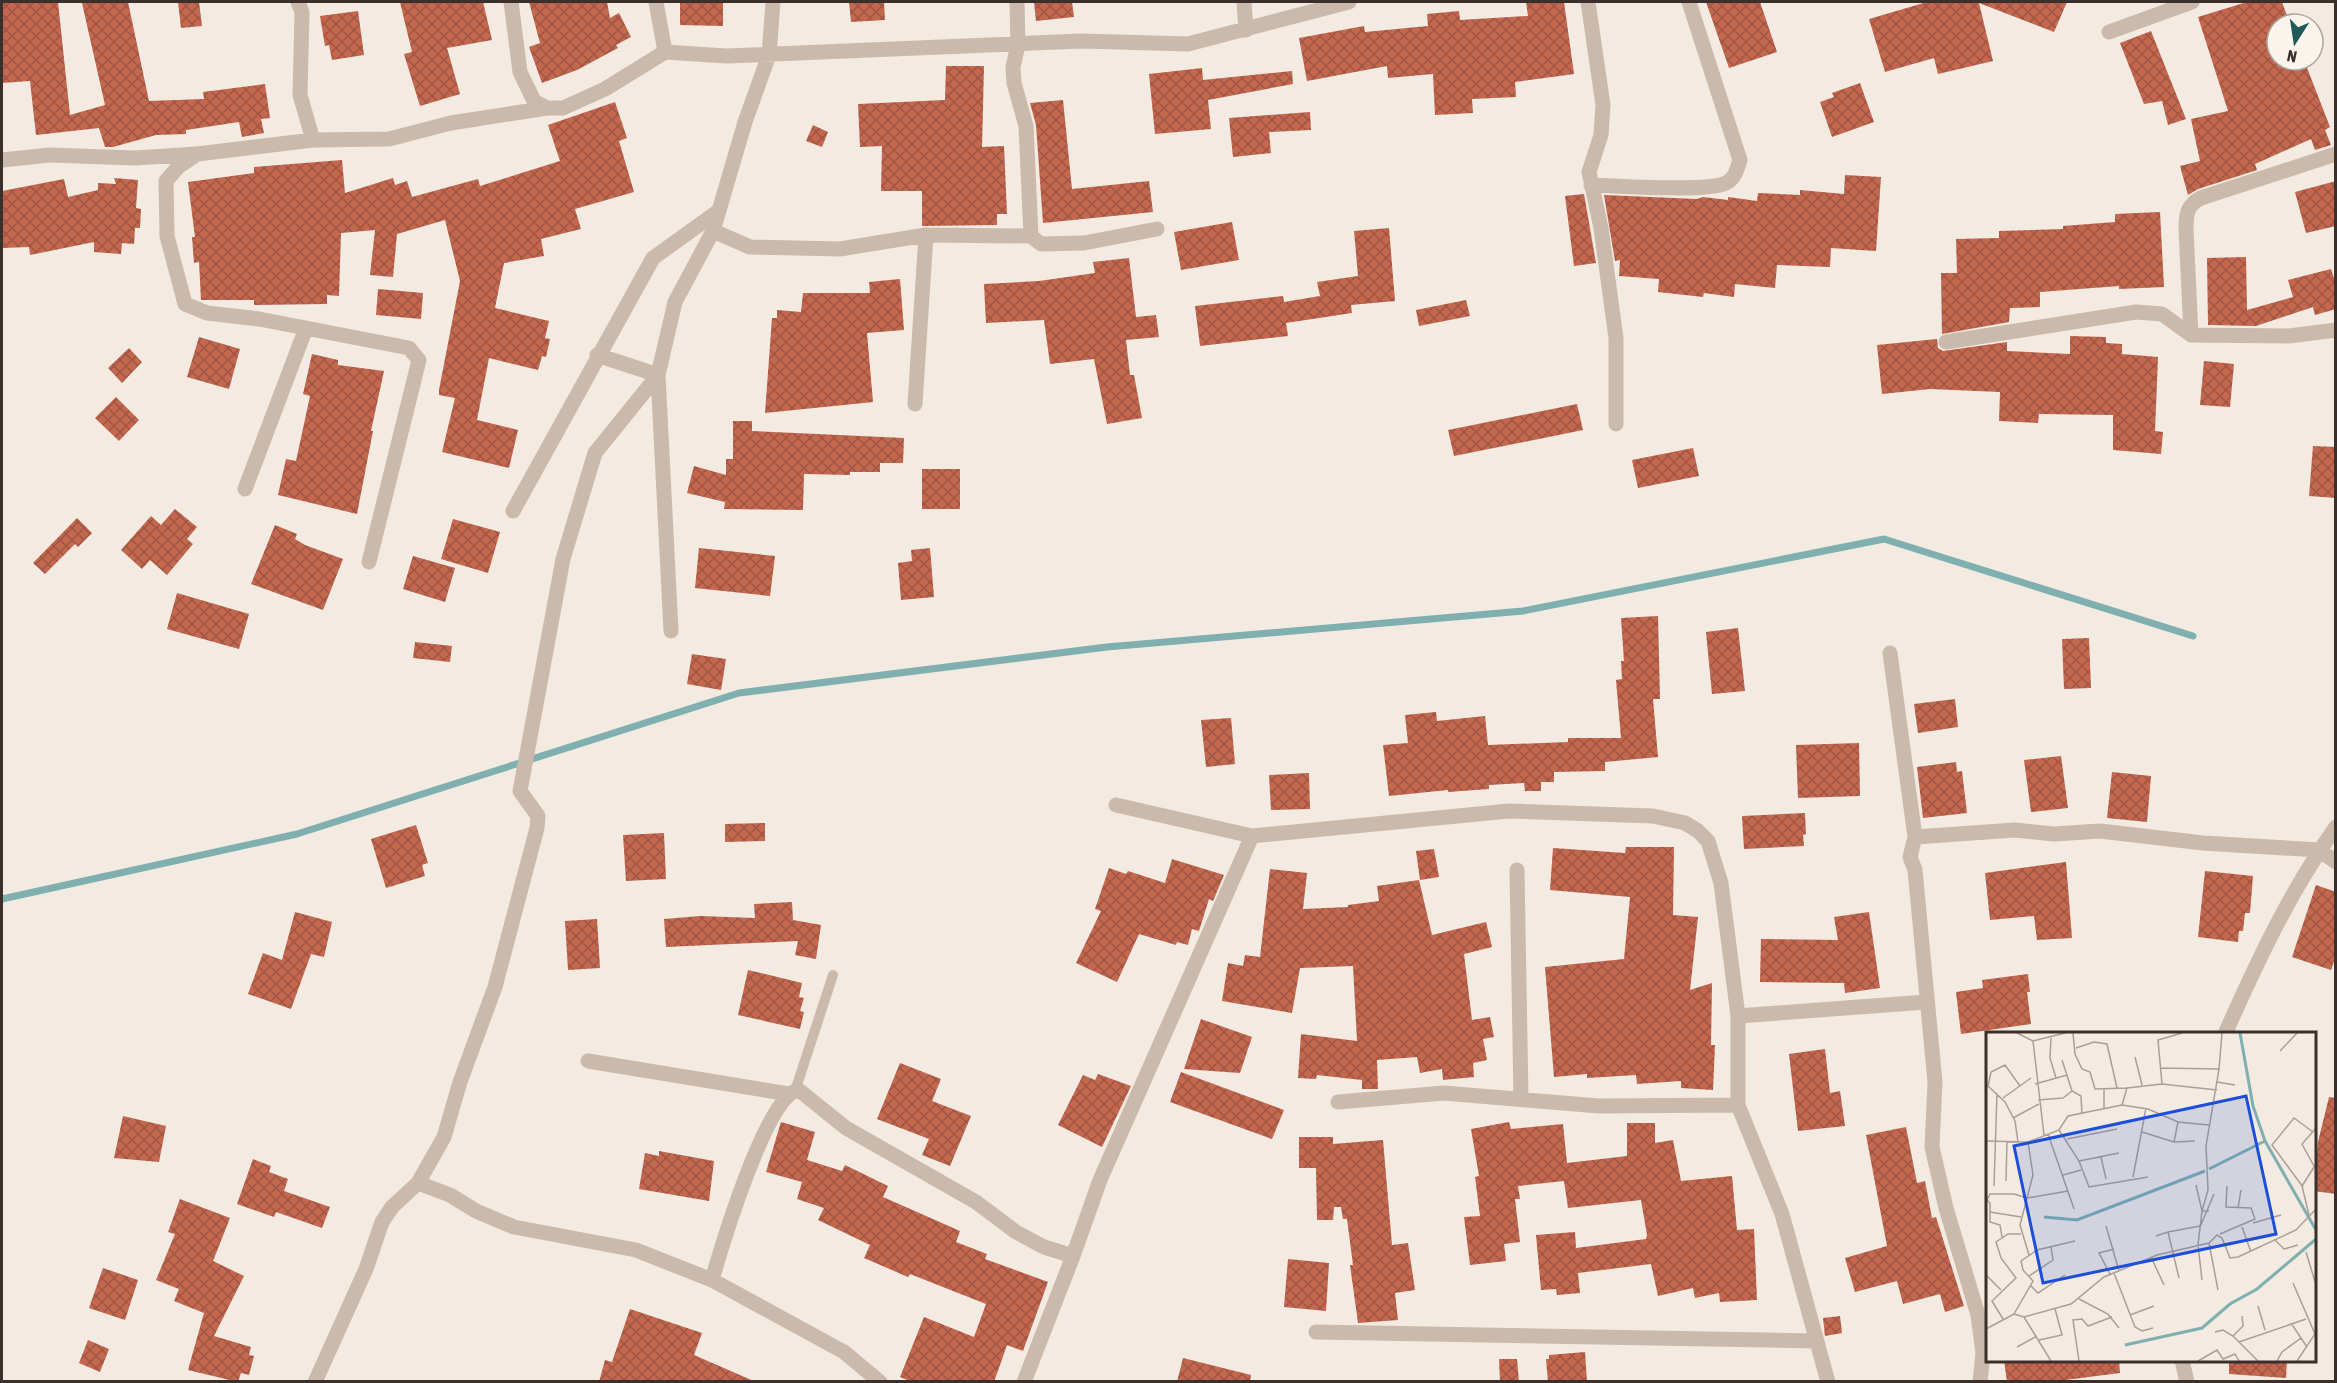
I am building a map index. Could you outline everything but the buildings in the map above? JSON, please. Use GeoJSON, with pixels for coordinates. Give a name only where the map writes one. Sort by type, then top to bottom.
{"type":"FeatureCollection","features":[{"type":"Feature","properties":{"kind":"street"},"geometry":{"type":"LineString","coordinates":[[298,2],[302,12],[300,95],[313,140]]}},
{"type":"Feature","properties":{"kind":"street"},"geometry":{"type":"LineString","coordinates":[[511,2],[520,72],[534,101],[547,108]]}},
{"type":"Feature","properties":{"kind":"street"},"geometry":{"type":"LineString","coordinates":[[656,2],[665,52]]}},
{"type":"Feature","properties":{"kind":"street"},"geometry":{"type":"LineString","coordinates":[[671,631],[658,375],[675,302],[713,231],[717,212],[769,55],[773,2]]}},
{"type":"Feature","properties":{"kind":"street"},"geometry":{"type":"LineString","coordinates":[[1017,2],[1018,45],[1013,67],[1014,83],[1026,126],[1031,236]]}},
{"type":"Feature","properties":{"kind":"street"},"geometry":{"type":"LineString","coordinates":[[1244,2],[1246,30]]}},
{"type":"Feature","properties":{"kind":"street"},"geometry":{"type":"LineString","coordinates":[[2,160],[50,155],[135,158],[197,154],[313,140],[389,139],[451,123],[547,108],[562,108],[605,89],[665,52],[698,56],[769,55],[1081,41],[1188,44],[1246,30],[1326,6],[1349,2]]}},
{"type":"Feature","properties":{"kind":"street"},"geometry":{"type":"LineString","coordinates":[[1588,2],[1603,105],[1601,135],[1589,172],[1601,228],[1616,338],[1616,423]]}},
{"type":"Feature","properties":{"kind":"street"},"geometry":{"type":"LineString","coordinates":[[1591,185],[1706,187],[1726,183],[1736,173],[1740,160],[1689,2]]}},
{"type":"Feature","properties":{"kind":"street"},"geometry":{"type":"LineString","coordinates":[[2109,32],[2192,2]]}},
{"type":"Feature","properties":{"kind":"street"},"geometry":{"type":"LineString","coordinates":[[197,154],[178,167],[166,181],[167,236],[185,304],[207,313],[306,328],[409,348],[419,360],[369,562]]}},
{"type":"Feature","properties":{"kind":"street"},"geometry":{"type":"LineString","coordinates":[[2190,335],[2186,221],[2191,205],[2200,198],[2336,154]]}},
{"type":"Feature","properties":{"kind":"street"},"geometry":{"type":"LineString","coordinates":[[513,511],[597,355],[653,258],[717,212]]}},
{"type":"Feature","properties":{"kind":"street"},"geometry":{"type":"LineString","coordinates":[[713,231],[750,247],[840,249],[926,235],[1031,236],[1041,244],[1084,243],[1157,229]]}},
{"type":"Feature","properties":{"kind":"street"},"geometry":{"type":"LineString","coordinates":[[915,404],[926,235]]}},
{"type":"Feature","properties":{"kind":"street"},"geometry":{"type":"LineString","coordinates":[[1946,342],[2136,312],[2162,314],[2190,335],[2289,336],[2336,330]]}},
{"type":"Feature","properties":{"kind":"street"},"geometry":{"type":"LineString","coordinates":[[245,489],[306,328]]}},
{"type":"Feature","properties":{"kind":"street"},"geometry":{"type":"LineString","coordinates":[[597,355],[658,375]]}},
{"type":"Feature","properties":{"kind":"street"},"geometry":{"type":"LineString","coordinates":[[315,1382],[366,1269],[382,1222],[392,1207],[418,1183],[444,1137],[460,1082],[495,987],[537,828],[538,816],[520,791],[562,559],[595,453],[658,375]]}},
{"type":"Feature","properties":{"kind":"street"},"geometry":{"type":"LineString","coordinates":[[1890,653],[1915,837],[1910,857],[1915,870],[1935,1082],[1932,1147],[1946,1208],[1978,1315],[1983,1353],[1980,1382]]}},
{"type":"Feature","properties":{"kind":"street"},"geometry":{"type":"LineString","coordinates":[[1116,805],[1252,836],[1509,811],[1653,816],[1685,823],[1698,831],[1708,841],[1721,884],[1738,1016],[1738,1105],[1782,1214],[1828,1382]]}},
{"type":"Feature","properties":{"kind":"street"},"geometry":{"type":"LineString","coordinates":[[2225,1032],[2261,952],[2319,850],[2336,826]]}},
{"type":"Feature","properties":{"kind":"street"},"geometry":{"type":"LineString","coordinates":[[1915,837],[2015,830],[2054,834],[2100,831],[2203,843],[2319,850],[2336,862]]}},
{"type":"Feature","properties":{"kind":"street"},"geometry":{"type":"LineString","coordinates":[[1024,1382],[1100,1180],[1252,836]]}},
{"type":"Feature","properties":{"kind":"street"},"geometry":{"type":"LineString","coordinates":[[1517,870],[1521,1099]]}},
{"type":"Feature","properties":{"kind":"street"},"geometry":{"type":"LineString","coordinates":[[1738,1016],[1926,1002]]}},
{"type":"Feature","properties":{"kind":"street"},"geometry":{"type":"LineString","coordinates":[[588,1062],[800,1092],[846,1128],[976,1202],[1016,1232],[1044,1247],[1073,1256]]}},
{"type":"Feature","properties":{"kind":"street"},"geometry":{"type":"LineString","coordinates":[[712,1280],[729,1222],[766,1130],[792,1092]]}},
{"type":"Feature","properties":{"kind":"street"},"geometry":{"type":"LineString","coordinates":[[1338,1102],[1444,1093],[1599,1106],[1738,1105]]}},
{"type":"Feature","properties":{"kind":"street"},"geometry":{"type":"LineString","coordinates":[[418,1183],[450,1195],[476,1211],[514,1227],[636,1250],[712,1280],[844,1352],[880,1382]]}},
{"type":"Feature","properties":{"kind":"street"},"geometry":{"type":"LineString","coordinates":[[1316,1332],[1816,1341]]}},
{"type":"Feature","properties":{"kind":"street"},"geometry":{"type":"LineString","coordinates":[[2182,1362],[2187,1382]]}},
{"type":"Feature","properties":{"kind":"lane"},"geometry":{"type":"LineString","coordinates":[[792,1092],[833,975]]}},
{"type":"Feature","properties":{"kind":"waterway"},"geometry":{"type":"LineString","coordinates":[[2,899],[297,834],[739,693],[1107,647],[1523,611],[1884,539],[2193,636]]}}]}
